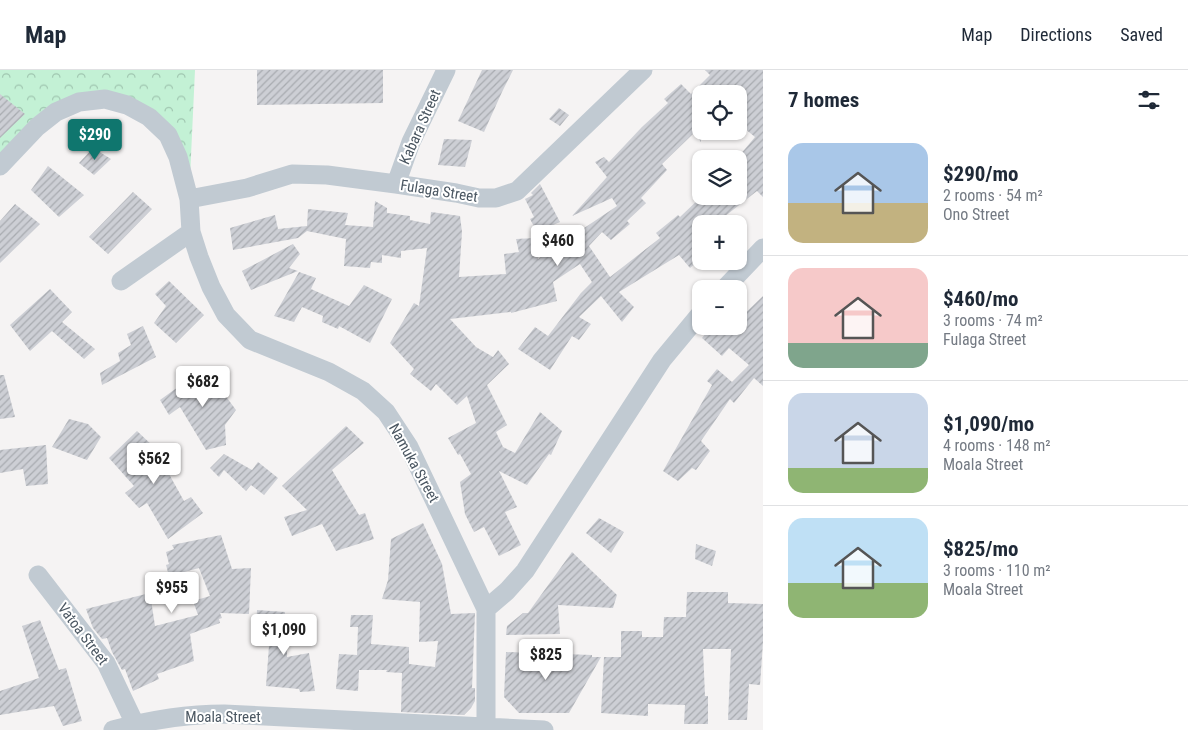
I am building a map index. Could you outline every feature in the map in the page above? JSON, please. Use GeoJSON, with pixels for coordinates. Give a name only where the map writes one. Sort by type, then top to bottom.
{"type":"FeatureCollection","features":[{"type":"Feature","properties":{"kind":"street","name":"Kabara Street"},"geometry":{"type":"LineString","coordinates":[[396,184],[411,142],[446,70]]}},
{"type":"Feature","properties":{"kind":"street","name":"Fulaga Street"},"geometry":{"type":"LineString","coordinates":[[189,199],[247,188],[292,174],[327,175],[456,193],[479,198],[496,198],[517,191],[643,70]]}},
{"type":"Feature","properties":{"kind":"street","name":"Namuka Street"},"geometry":{"type":"LineString","coordinates":[[0,166],[37,127],[56,112],[79,102],[105,99],[127,105],[149,117],[168,135],[178,157],[189,199],[191,232],[211,287],[226,315],[250,340],[329,372],[363,391],[386,412],[410,447],[486,609],[486,728]]}},
{"type":"Feature","properties":{"kind":"street"},"geometry":{"type":"LineString","coordinates":[[121,281],[191,232]]}},
{"type":"Feature","properties":{"kind":"street"},"geometry":{"type":"LineString","coordinates":[[733,280],[763,248]]}},
{"type":"Feature","properties":{"kind":"street"},"geometry":{"type":"LineString","coordinates":[[486,609],[507,592],[525,571],[662,360],[692,324]]}},
{"type":"Feature","properties":{"kind":"street","name":"Vatoa Street"},"geometry":{"type":"LineString","coordinates":[[38,574],[106,663],[135,724]]}},
{"type":"Feature","properties":{"kind":"street","name":"Moala Street"},"geometry":{"type":"LineString","coordinates":[[113,730],[135,724],[194,714],[544,730]]}},
{"type":"Feature","properties":{"kind":"green space"},"geometry":{"type":"Polygon","coordinates":[[[0,70],[195,70],[189,199],[173,134],[127,106],[68,111],[0,171],[0,70]]]}},
{"type":"Feature","properties":{"kind":"building"},"geometry":{"type":"Polygon","coordinates":[[[257,70],[383,70],[383,103],[257,105],[257,70]]]}},
{"type":"Feature","properties":{"kind":"building"},"geometry":{"type":"Polygon","coordinates":[[[482,70],[513,70],[484,132],[458,121],[482,70]]]}},
{"type":"Feature","properties":{"kind":"building"},"geometry":{"type":"Polygon","coordinates":[[[705,70],[763,70],[763,197],[757,191],[747,199],[747,150],[744,150],[755,137],[747,130],[747,85],[700,85],[710,75],[705,70]]]}},
{"type":"Feature","properties":{"kind":"building"},"geometry":{"type":"Polygon","coordinates":[[[681,84],[691,94],[692,135],[662,164],[667,170],[641,198],[646,203],[627,221],[630,224],[611,240],[602,232],[589,246],[610,277],[660,238],[656,233],[678,215],[680,217],[693,205],[739,205],[727,215],[692,215],[692,266],[690,268],[679,255],[619,292],[634,307],[622,322],[601,296],[579,317],[591,324],[579,340],[572,336],[550,370],[518,349],[535,327],[548,336],[581,293],[592,282],[580,264],[553,282],[557,301],[511,313],[450,319],[476,347],[493,357],[498,350],[509,364],[487,385],[507,425],[496,432],[503,447],[515,453],[540,412],[562,431],[551,455],[549,454],[527,485],[499,471],[517,507],[505,512],[521,545],[499,556],[484,527],[474,532],[465,514],[460,482],[471,474],[448,438],[476,423],[467,396],[457,405],[436,384],[431,391],[410,374],[414,369],[390,343],[414,303],[419,306],[427,248],[401,251],[401,258],[382,255],[382,263],[371,262],[370,268],[344,266],[346,239],[307,231],[298,238],[233,250],[230,228],[275,215],[278,229],[307,226],[308,209],[348,213],[345,225],[373,227],[375,201],[387,208],[387,213],[410,216],[410,220],[430,224],[431,212],[460,216],[462,232],[459,277],[506,274],[504,254],[519,252],[516,239],[535,238],[538,259],[617,206],[612,198],[572,216],[607,177],[595,162],[604,157],[609,162],[668,103],[664,99],[681,84]]]}},
{"type":"Feature","properties":{"kind":"building"},"geometry":{"type":"Polygon","coordinates":[[[0,94],[25,114],[0,138],[0,94]]]}},
{"type":"Feature","properties":{"kind":"building"},"geometry":{"type":"Polygon","coordinates":[[[559,108],[569,115],[560,126],[549,119],[559,108]]]}},
{"type":"Feature","properties":{"kind":"building"},"geometry":{"type":"Polygon","coordinates":[[[444,139],[472,140],[465,167],[438,165],[444,139]]]}},
{"type":"Feature","properties":{"kind":"building"},"geometry":{"type":"Polygon","coordinates":[[[93,148],[111,159],[94,175],[79,163],[93,148]]]}},
{"type":"Feature","properties":{"kind":"building"},"geometry":{"type":"Polygon","coordinates":[[[48,166],[84,195],[59,217],[31,190],[48,166]]]}},
{"type":"Feature","properties":{"kind":"building"},"geometry":{"type":"Polygon","coordinates":[[[540,184],[560,222],[537,232],[530,219],[534,217],[525,199],[533,195],[531,193],[540,184]]]}},
{"type":"Feature","properties":{"kind":"building"},"geometry":{"type":"Polygon","coordinates":[[[133,192],[152,209],[108,254],[89,237],[133,192]]]}},
{"type":"Feature","properties":{"kind":"building"},"geometry":{"type":"Polygon","coordinates":[[[15,204],[40,224],[0,263],[0,221],[15,204]]]}},
{"type":"Feature","properties":{"kind":"building"},"geometry":{"type":"Polygon","coordinates":[[[293,244],[300,254],[289,268],[298,271],[251,290],[242,271],[293,244]]]}},
{"type":"Feature","properties":{"kind":"building"},"geometry":{"type":"Polygon","coordinates":[[[299,272],[316,278],[311,289],[349,306],[364,285],[392,299],[370,343],[339,326],[338,329],[322,322],[323,316],[302,307],[294,322],[274,316],[299,272]]]}},
{"type":"Feature","properties":{"kind":"building"},"geometry":{"type":"Polygon","coordinates":[[[169,281],[204,315],[176,343],[154,323],[166,306],[155,294],[169,281]]]}},
{"type":"Feature","properties":{"kind":"building"},"geometry":{"type":"Polygon","coordinates":[[[50,289],[72,312],[62,322],[95,349],[84,359],[52,331],[30,351],[10,325],[50,289]]]}},
{"type":"Feature","properties":{"kind":"building"},"geometry":{"type":"Polygon","coordinates":[[[763,296],[763,386],[754,378],[734,403],[730,399],[701,441],[710,451],[696,470],[692,468],[678,481],[663,471],[712,385],[707,381],[717,369],[732,382],[749,365],[729,348],[722,356],[702,338],[704,335],[747,335],[747,311],[763,296]]]}},
{"type":"Feature","properties":{"kind":"building"},"geometry":{"type":"Polygon","coordinates":[[[143,326],[156,357],[102,385],[100,373],[120,361],[118,353],[131,345],[127,334],[143,326]]]}},
{"type":"Feature","properties":{"kind":"building"},"geometry":{"type":"Polygon","coordinates":[[[207,366],[218,382],[216,383],[236,410],[225,425],[226,445],[206,450],[180,407],[169,415],[160,400],[207,366]]]}},
{"type":"Feature","properties":{"kind":"building"},"geometry":{"type":"Polygon","coordinates":[[[0,375],[4,375],[15,417],[0,419],[0,375]]]}},
{"type":"Feature","properties":{"kind":"building"},"geometry":{"type":"Polygon","coordinates":[[[69,419],[88,424],[101,437],[87,460],[52,447],[69,419]]]}},
{"type":"Feature","properties":{"kind":"building"},"geometry":{"type":"Polygon","coordinates":[[[346,426],[364,443],[332,470],[359,515],[365,513],[374,539],[336,551],[322,524],[292,536],[284,517],[307,510],[282,486],[346,426]]]}},
{"type":"Feature","properties":{"kind":"building"},"geometry":{"type":"Polygon","coordinates":[[[137,431],[154,447],[184,501],[191,497],[203,513],[168,539],[147,503],[139,508],[125,493],[134,486],[109,458],[137,431]]]}},
{"type":"Feature","properties":{"kind":"building"},"geometry":{"type":"Polygon","coordinates":[[[46,445],[48,484],[26,486],[23,469],[0,473],[0,450],[46,445]]]}},
{"type":"Feature","properties":{"kind":"building"},"geometry":{"type":"Polygon","coordinates":[[[224,454],[252,470],[258,462],[278,478],[264,495],[251,485],[246,491],[224,470],[219,477],[210,468],[224,454]]]}},
{"type":"Feature","properties":{"kind":"building"},"geometry":{"type":"Polygon","coordinates":[[[599,518],[624,532],[611,553],[586,533],[599,518]]]}},
{"type":"Feature","properties":{"kind":"building"},"geometry":{"type":"Polygon","coordinates":[[[423,523],[442,564],[451,614],[475,613],[472,688],[475,688],[475,701],[464,715],[401,712],[402,673],[386,672],[387,670],[359,670],[358,691],[336,689],[339,654],[357,655],[358,627],[350,627],[351,615],[373,615],[371,644],[409,647],[409,664],[435,667],[438,641],[419,642],[420,602],[382,599],[388,580],[391,539],[423,523]]]}},
{"type":"Feature","properties":{"kind":"building"},"geometry":{"type":"Polygon","coordinates":[[[221,535],[232,569],[251,568],[249,614],[220,613],[222,618],[219,619],[220,623],[190,634],[194,661],[157,674],[159,679],[133,691],[125,669],[122,670],[107,638],[102,639],[93,628],[86,609],[150,593],[155,626],[198,615],[193,601],[210,596],[199,568],[169,576],[166,565],[169,564],[166,552],[174,549],[172,545],[221,535]]]}},
{"type":"Feature","properties":{"kind":"building"},"geometry":{"type":"Polygon","coordinates":[[[696,544],[716,551],[712,566],[695,559],[696,544]]]}},
{"type":"Feature","properties":{"kind":"building"},"geometry":{"type":"Polygon","coordinates":[[[572,552],[617,595],[613,608],[558,605],[560,634],[506,635],[507,626],[523,613],[528,613],[572,552]]]}},
{"type":"Feature","properties":{"kind":"building"},"geometry":{"type":"Polygon","coordinates":[[[687,592],[728,592],[728,603],[763,604],[760,685],[749,684],[747,720],[728,720],[731,649],[703,649],[705,696],[708,696],[708,724],[684,724],[685,705],[648,704],[648,716],[601,713],[604,657],[621,657],[621,631],[642,631],[642,637],[663,637],[664,617],[686,617],[687,592]]]}},
{"type":"Feature","properties":{"kind":"building"},"geometry":{"type":"Polygon","coordinates":[[[257,610],[285,612],[283,640],[287,641],[287,657],[309,653],[315,691],[300,692],[299,689],[266,686],[270,632],[256,630],[257,610]]]}},
{"type":"Feature","properties":{"kind":"building"},"geometry":{"type":"Polygon","coordinates":[[[40,620],[59,670],[66,668],[82,721],[63,726],[54,706],[0,715],[0,691],[39,678],[22,626],[40,620]]]}},
{"type":"Feature","properties":{"kind":"building"},"geometry":{"type":"Polygon","coordinates":[[[506,652],[592,655],[592,657],[601,657],[569,713],[519,713],[504,697],[506,652]]]}}]}
